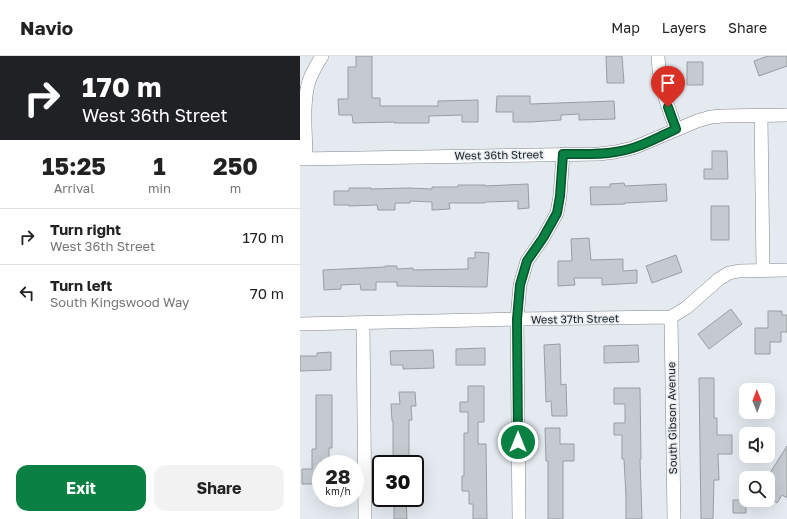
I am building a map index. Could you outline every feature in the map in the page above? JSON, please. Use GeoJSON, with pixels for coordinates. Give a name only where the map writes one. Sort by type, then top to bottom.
{"type":"FeatureCollection","features":[{"type":"Feature","properties":{"kind":"street"},"geometry":{"type":"LineString","coordinates":[[303,159],[306,93],[309,80],[322,56]]}},
{"type":"Feature","properties":{"kind":"street"},"geometry":{"type":"LineString","coordinates":[[658,56],[659,76],[676,129]]}},
{"type":"Feature","properties":{"kind":"street","name":"West 36th Street"},"geometry":{"type":"LineString","coordinates":[[303,159],[615,152],[633,148],[676,129],[711,117],[787,115]]}},
{"type":"Feature","properties":{"kind":"street"},"geometry":{"type":"LineString","coordinates":[[761,116],[763,270]]}},
{"type":"Feature","properties":{"kind":"street"},"geometry":{"type":"LineString","coordinates":[[519,519],[517,319],[520,285],[527,261],[543,238],[557,213],[560,196],[563,154]]}},
{"type":"Feature","properties":{"kind":"street"},"geometry":{"type":"LineString","coordinates":[[671,318],[686,308],[719,279],[729,273],[739,271],[787,270]]}},
{"type":"Feature","properties":{"kind":"street","name":"West 37th Street"},"geometry":{"type":"LineString","coordinates":[[300,324],[517,319],[671,318]]}},
{"type":"Feature","properties":{"kind":"street","name":"South Gibson Avenue"},"geometry":{"type":"LineString","coordinates":[[671,318],[674,519]]}},
{"type":"Feature","properties":{"kind":"street"},"geometry":{"type":"LineString","coordinates":[[363,323],[365,519]]}},
{"type":"Feature","properties":{"kind":"building"},"geometry":{"type":"Polygon","coordinates":[[[356,56],[372,56],[372,98],[380,98],[380,106],[438,106],[438,101],[478,100],[478,122],[462,122],[462,115],[429,116],[429,123],[353,123],[352,115],[339,115],[338,99],[348,99],[348,67],[356,67],[356,56]]]}},
{"type":"Feature","properties":{"kind":"building"},"geometry":{"type":"Polygon","coordinates":[[[606,56],[622,56],[624,83],[607,83],[606,56]]]}},
{"type":"Feature","properties":{"kind":"building"},"geometry":{"type":"Polygon","coordinates":[[[768,56],[787,56],[787,66],[759,76],[754,61],[768,56]]]}},
{"type":"Feature","properties":{"kind":"building"},"geometry":{"type":"Polygon","coordinates":[[[687,62],[703,62],[703,85],[687,85],[687,62]]]}},
{"type":"Feature","properties":{"kind":"building"},"geometry":{"type":"Polygon","coordinates":[[[497,96],[530,96],[530,104],[614,101],[615,119],[579,120],[579,114],[561,115],[561,120],[513,122],[513,112],[496,112],[497,96]]]}},
{"type":"Feature","properties":{"kind":"building"},"geometry":{"type":"Polygon","coordinates":[[[712,151],[727,151],[728,179],[704,179],[704,169],[712,169],[712,151]]]}},
{"type":"Feature","properties":{"kind":"building"},"geometry":{"type":"Polygon","coordinates":[[[624,183],[625,186],[666,184],[667,201],[591,205],[590,187],[610,187],[610,184],[624,183]]]}},
{"type":"Feature","properties":{"kind":"building"},"geometry":{"type":"Polygon","coordinates":[[[528,184],[529,208],[518,209],[518,201],[449,203],[450,209],[432,210],[432,202],[410,201],[410,203],[395,203],[395,210],[378,210],[377,205],[334,205],[334,191],[349,191],[349,188],[432,189],[432,187],[458,187],[458,185],[485,186],[528,184]]]}},
{"type":"Feature","properties":{"kind":"building"},"geometry":{"type":"Polygon","coordinates":[[[711,206],[729,206],[729,240],[711,240],[711,206]]]}},
{"type":"Feature","properties":{"kind":"building"},"geometry":{"type":"Polygon","coordinates":[[[589,238],[591,260],[623,259],[623,271],[637,270],[637,283],[602,285],[602,278],[574,278],[575,285],[558,286],[558,261],[572,261],[571,239],[589,238]]]}},
{"type":"Feature","properties":{"kind":"building"},"geometry":{"type":"Polygon","coordinates":[[[475,252],[489,253],[487,287],[397,286],[397,282],[376,282],[376,290],[361,290],[360,284],[341,285],[341,289],[324,290],[323,270],[385,266],[397,266],[397,269],[413,268],[413,270],[468,269],[468,258],[475,258],[475,252]]]}},
{"type":"Feature","properties":{"kind":"building"},"geometry":{"type":"Polygon","coordinates":[[[676,255],[682,272],[652,283],[646,266],[676,255]]]}},
{"type":"Feature","properties":{"kind":"building"},"geometry":{"type":"Polygon","coordinates":[[[731,309],[742,324],[709,349],[698,334],[731,309]]]}},
{"type":"Feature","properties":{"kind":"building"},"geometry":{"type":"Polygon","coordinates":[[[768,311],[782,311],[782,315],[787,315],[787,332],[781,332],[781,342],[770,342],[770,354],[755,354],[755,328],[768,328],[768,311]]]}},
{"type":"Feature","properties":{"kind":"building"},"geometry":{"type":"Polygon","coordinates":[[[560,344],[561,385],[566,384],[567,416],[552,416],[551,401],[546,402],[544,345],[560,344]]]}},
{"type":"Feature","properties":{"kind":"building"},"geometry":{"type":"Polygon","coordinates":[[[638,345],[639,362],[604,363],[604,346],[638,345]]]}},
{"type":"Feature","properties":{"kind":"building"},"geometry":{"type":"Polygon","coordinates":[[[485,348],[485,365],[456,365],[456,349],[485,348]]]}},
{"type":"Feature","properties":{"kind":"building"},"geometry":{"type":"Polygon","coordinates":[[[433,350],[434,368],[403,369],[403,365],[391,365],[390,351],[433,350]]]}},
{"type":"Feature","properties":{"kind":"building"},"geometry":{"type":"Polygon","coordinates":[[[331,352],[331,370],[300,371],[300,356],[317,356],[317,353],[331,352]]]}},
{"type":"Feature","properties":{"kind":"building"},"geometry":{"type":"Polygon","coordinates":[[[699,378],[714,378],[714,418],[717,418],[717,435],[732,435],[732,454],[718,454],[719,480],[714,480],[713,519],[701,519],[699,378]]]}},
{"type":"Feature","properties":{"kind":"building"},"geometry":{"type":"Polygon","coordinates":[[[468,386],[484,386],[484,422],[478,422],[478,444],[486,444],[487,519],[473,519],[473,504],[469,504],[469,491],[462,491],[462,476],[464,476],[464,433],[468,433],[468,412],[460,412],[460,402],[468,402],[468,386]]]}},
{"type":"Feature","properties":{"kind":"building"},"geometry":{"type":"Polygon","coordinates":[[[614,388],[640,388],[642,519],[626,519],[622,435],[614,435],[614,423],[625,423],[625,404],[614,404],[614,388]]]}},
{"type":"Feature","properties":{"kind":"building"},"geometry":{"type":"Polygon","coordinates":[[[399,392],[415,392],[416,406],[411,406],[412,420],[409,420],[409,455],[393,455],[393,421],[391,404],[400,404],[399,392]]]}},
{"type":"Feature","properties":{"kind":"building"},"geometry":{"type":"Polygon","coordinates":[[[316,395],[332,395],[332,448],[329,448],[329,455],[312,455],[312,449],[316,449],[316,395]]]}},
{"type":"Feature","properties":{"kind":"building"},"geometry":{"type":"Polygon","coordinates":[[[545,428],[560,428],[560,444],[574,444],[574,461],[563,461],[563,519],[548,519],[548,461],[546,461],[545,428]]]}},
{"type":"Feature","properties":{"kind":"building"},"geometry":{"type":"Polygon","coordinates":[[[787,446],[787,498],[782,495],[777,503],[775,502],[775,471],[771,471],[787,446]]]}},
{"type":"Feature","properties":{"kind":"building"},"geometry":{"type":"Polygon","coordinates":[[[302,469],[312,469],[312,484],[302,484],[302,469]]]}},
{"type":"Feature","properties":{"kind":"building"},"geometry":{"type":"Polygon","coordinates":[[[733,500],[739,500],[739,507],[746,507],[746,513],[733,513],[733,500]]]}},
{"type":"Feature","properties":{"kind":"building"},"geometry":{"type":"Polygon","coordinates":[[[394,507],[406,507],[407,519],[394,519],[394,507]]]}},
{"type":"Feature","properties":{"kind":"route"},"geometry":{"type":"LineString","coordinates":[[518,442],[517,319],[520,285],[527,261],[543,238],[557,213],[560,196],[563,154],[598,154],[615,152],[633,148],[664,135],[676,129],[668,107]]}}]}
